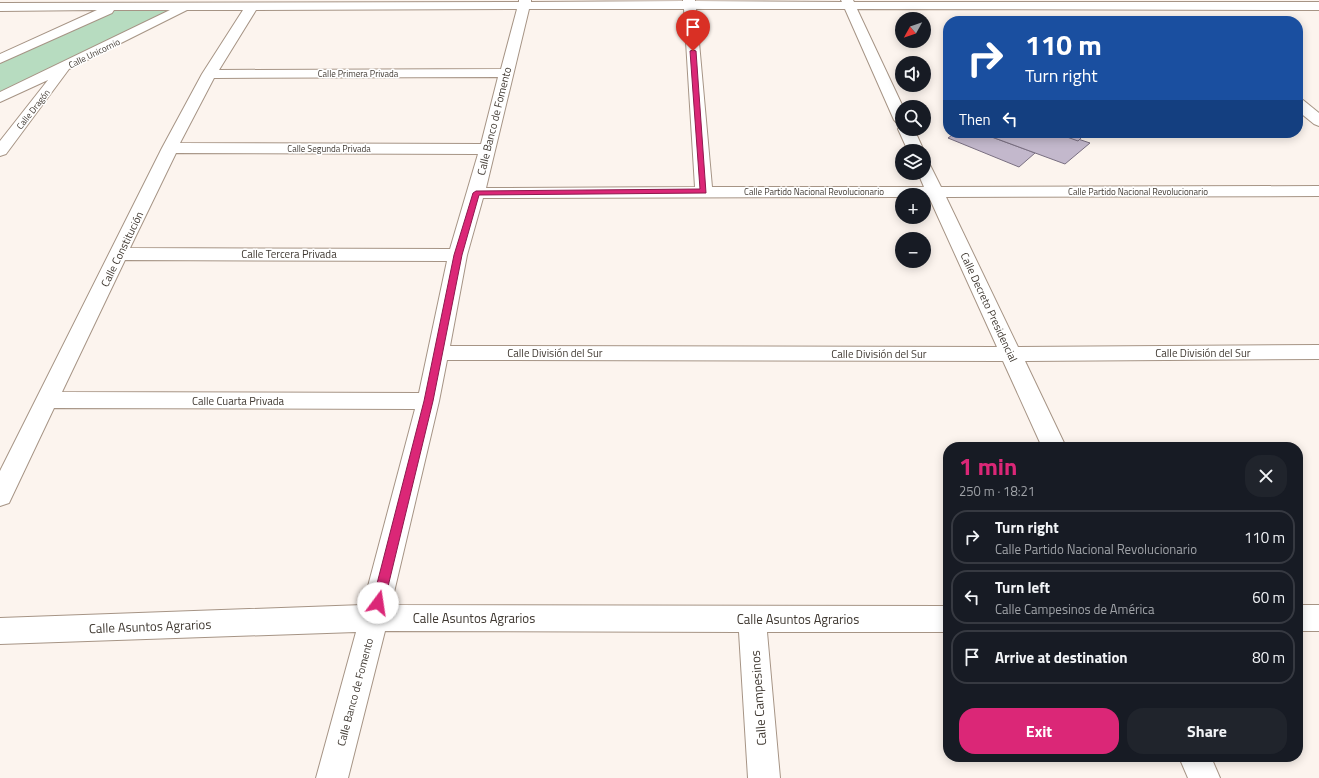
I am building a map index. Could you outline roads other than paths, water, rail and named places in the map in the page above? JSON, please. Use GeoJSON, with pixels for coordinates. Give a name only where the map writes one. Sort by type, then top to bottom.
{"type":"FeatureCollection","features":[{"type":"Feature","properties":{"kind":"street"},"geometry":{"type":"LineString","coordinates":[[0,6],[115,7],[190,3],[252,6],[357,2],[689,2],[1182,3],[1319,6]]}},
{"type":"Feature","properties":{"kind":"street"},"geometry":{"type":"LineString","coordinates":[[689,2],[704,191]]}},
{"type":"Feature","properties":{"kind":"street","name":"Calle Unicornio"},"geometry":{"type":"LineString","coordinates":[[0,98],[190,3]]}},
{"type":"Feature","properties":{"kind":"street","name":"Calle Banco de Fomento"},"geometry":{"type":"LineString","coordinates":[[332,778],[374,618],[428,401],[458,255],[488,149],[524,3]]}},
{"type":"Feature","properties":{"kind":"street"},"geometry":{"type":"LineString","coordinates":[[849,3],[895,105]]}},
{"type":"Feature","properties":{"kind":"street"},"geometry":{"type":"LineString","coordinates":[[1182,3],[1197,16]]}},
{"type":"Feature","properties":{"kind":"street","name":"Calle Constitución"},"geometry":{"type":"LineString","coordinates":[[0,496],[170,148],[209,74],[252,6]]}},
{"type":"Feature","properties":{"kind":"street"},"geometry":{"type":"LineString","coordinates":[[0,59],[115,7]]}},
{"type":"Feature","properties":{"kind":"street","name":"Calle Dragón"},"geometry":{"type":"LineString","coordinates":[[0,151],[66,66]]}},
{"type":"Feature","properties":{"kind":"street","name":"Calle Primera Privada"},"geometry":{"type":"LineString","coordinates":[[209,74],[506,73]]}},
{"type":"Feature","properties":{"kind":"street"},"geometry":{"type":"LineString","coordinates":[[1303,107],[1319,121]]}},
{"type":"Feature","properties":{"kind":"street","name":"Calle Segunda Privada"},"geometry":{"type":"LineString","coordinates":[[170,148],[488,149]]}},
{"type":"Feature","properties":{"kind":"street","name":"Calle Decreto Presidencial"},"geometry":{"type":"LineString","coordinates":[[929,180],[1052,442]]}},
{"type":"Feature","properties":{"kind":"street","name":"Calle Partido Nacional Revolucionario"},"geometry":{"type":"LineString","coordinates":[[476,193],[1319,190]]}},
{"type":"Feature","properties":{"kind":"street","name":"Calle Tercera Privada"},"geometry":{"type":"LineString","coordinates":[[119,254],[458,255]]}},
{"type":"Feature","properties":{"kind":"street","name":"Calle División del Sur"},"geometry":{"type":"LineString","coordinates":[[439,353],[1011,354],[1319,352]]}},
{"type":"Feature","properties":{"kind":"street","name":"Calle Cuarta Privada"},"geometry":{"type":"LineString","coordinates":[[47,400],[428,401]]}},
{"type":"Feature","properties":{"kind":"street","name":"Calle Asuntos Agrarios"},"geometry":{"type":"LineString","coordinates":[[0,631],[374,618],[943,619]]}},
{"type":"Feature","properties":{"kind":"street","name":"Calle Campesinos"},"geometry":{"type":"LineString","coordinates":[[752,618],[764,778]]}},
{"type":"Feature","properties":{"kind":"street"},"geometry":{"type":"LineString","coordinates":[[1303,618],[1319,618]]}},
{"type":"Feature","properties":{"kind":"street"},"geometry":{"type":"LineString","coordinates":[[1197,762],[1204,778]]}}]}
